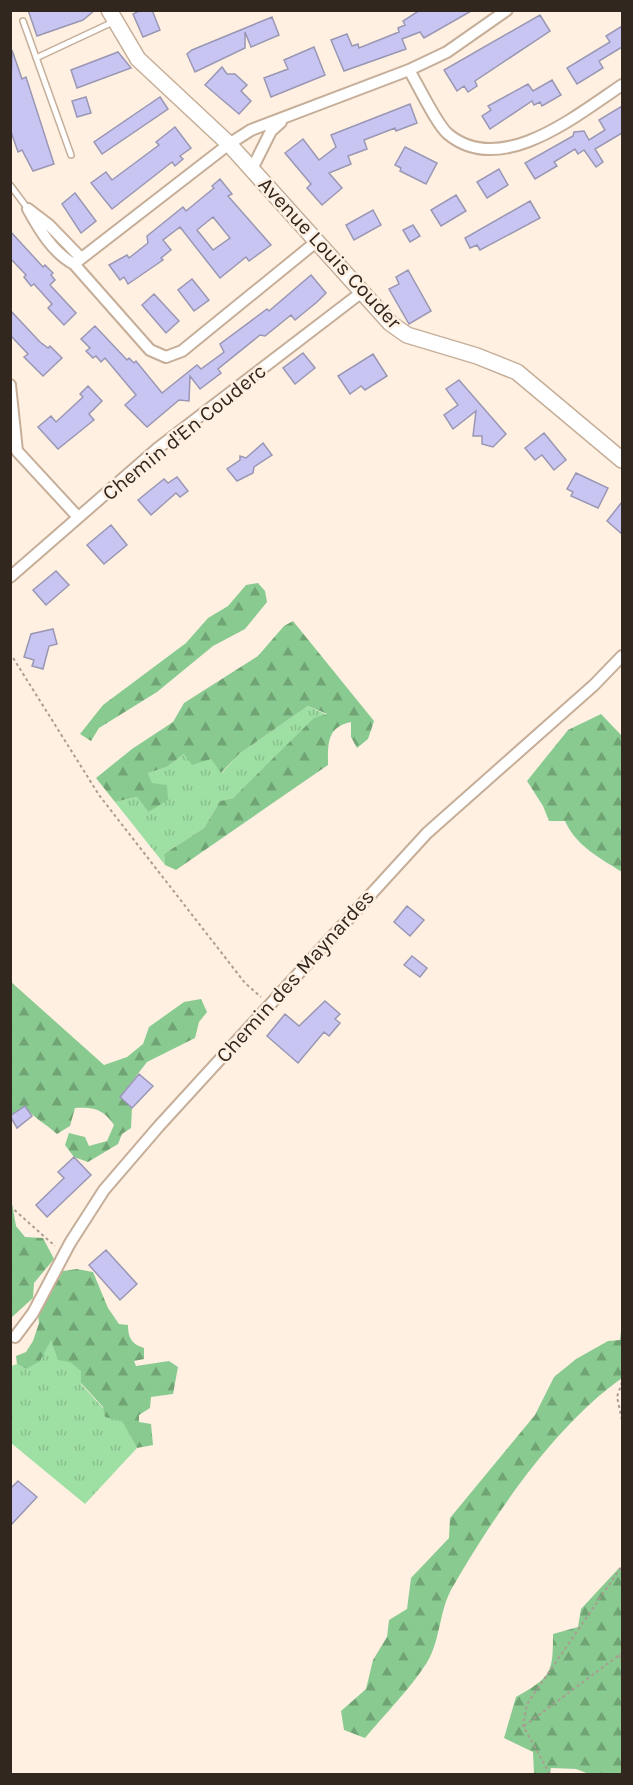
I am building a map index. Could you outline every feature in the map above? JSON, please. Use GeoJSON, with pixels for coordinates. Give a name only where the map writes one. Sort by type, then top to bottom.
{"type":"FeatureCollection","features":[{"type":"Feature","properties":{"kind":"street"},"geometry":{"type":"LineString","coordinates":[[77,261],[229,144],[251,130],[409,70],[447,52],[507,10]]}},
{"type":"Feature","properties":{"kind":"street","name":"Avenue Louis Couder"},"geometry":{"type":"LineString","coordinates":[[112,16],[131,49],[147,69],[229,144],[390,323],[407,335],[477,356],[528,380],[622,460]]}},
{"type":"Feature","properties":{"kind":"street"},"geometry":{"type":"LineString","coordinates":[[409,70],[447,134],[477,150],[514,146],[550,134],[622,86]]}},
{"type":"Feature","properties":{"kind":"street"},"geometry":{"type":"LineString","coordinates":[[252,169],[271,131],[288,116]]}},
{"type":"Feature","properties":{"kind":"street"},"geometry":{"type":"LineString","coordinates":[[28,209],[49,225],[150,350],[166,357],[182,351],[316,242]]}},
{"type":"Feature","properties":{"kind":"street","name":"Chemin d'En Couderc"},"geometry":{"type":"LineString","coordinates":[[10,577],[165,442],[362,292]]}},
{"type":"Feature","properties":{"kind":"street"},"geometry":{"type":"LineString","coordinates":[[10,385],[18,451],[78,517]]}},
{"type":"Feature","properties":{"kind":"street","name":"Chemin des Maynardes"},"geometry":{"type":"LineString","coordinates":[[13,1339],[33,1313],[64,1255],[104,1190],[124,1166],[427,833],[594,685],[622,656]]}},
{"type":"Feature","properties":{"kind":"lane"},"geometry":{"type":"LineString","coordinates":[[36,58],[112,16]]}},
{"type":"Feature","properties":{"kind":"lane"},"geometry":{"type":"LineString","coordinates":[[23,21],[71,155]]}},
{"type":"Feature","properties":{"kind":"lane"},"geometry":{"type":"LineString","coordinates":[[10,185],[28,209]]}},
{"type":"Feature","properties":{"kind":"path"},"geometry":{"type":"LineString","coordinates":[[10,653],[99,795],[245,983],[270,1004]]}},
{"type":"Feature","properties":{"kind":"path"},"geometry":{"type":"LineString","coordinates":[[10,1206],[64,1255]]}},
{"type":"Feature","properties":{"kind":"path"},"geometry":{"type":"LineString","coordinates":[[622,1382],[617,1397],[622,1420]]}},
{"type":"Feature","properties":{"kind":"path"},"geometry":{"type":"LineString","coordinates":[[550,1774],[524,1726],[527,1704],[622,1566]]}},
{"type":"Feature","properties":{"kind":"path"},"geometry":{"type":"LineString","coordinates":[[524,1726],[622,1653]]}},
{"type":"Feature","properties":{"kind":"path"},"geometry":{"type":"LineString","coordinates":[[619,1655],[622,1663]]}},
{"type":"Feature","properties":{"kind":"green space"},"geometry":{"type":"Polygon","coordinates":[[[258,583],[265,591],[267,602],[245,629],[213,646],[157,692],[99,728],[91,741],[80,734],[103,705],[186,643],[208,618],[228,606],[246,585],[258,583]]]}},
{"type":"Feature","properties":{"kind":"green space"},"geometry":{"type":"Polygon","coordinates":[[[293,621],[374,721],[368,739],[357,748],[351,737],[351,722],[343,724],[330,737],[328,765],[176,870],[165,865],[164,854],[204,828],[220,801],[233,798],[314,718],[327,714],[308,706],[239,754],[221,773],[211,759],[192,765],[184,754],[167,767],[148,773],[152,783],[167,785],[168,800],[148,812],[137,797],[115,802],[96,778],[132,749],[173,722],[184,703],[258,656],[284,626],[293,621]]]}},
{"type":"Feature","properties":{"kind":"green space"},"geometry":{"type":"Polygon","coordinates":[[[308,706],[327,715],[271,762],[233,798],[220,801],[204,828],[164,854],[165,865],[115,802],[137,797],[148,812],[151,783],[148,773],[167,767],[184,754],[211,759],[222,773],[239,754],[308,706]]]}},
{"type":"Feature","properties":{"kind":"green space"},"geometry":{"type":"Polygon","coordinates":[[[601,714],[622,736],[622,872],[575,838],[565,821],[549,821],[543,806],[527,781],[568,730],[601,714]]]}},
{"type":"Feature","properties":{"kind":"green space"},"geometry":{"type":"Polygon","coordinates":[[[10,981],[104,1065],[127,1057],[143,1044],[149,1027],[184,1002],[201,999],[207,1012],[199,1022],[195,1038],[147,1062],[120,1097],[132,1108],[131,1128],[122,1134],[118,1144],[88,1162],[74,1157],[65,1145],[69,1133],[85,1137],[89,1146],[107,1141],[114,1125],[102,1112],[88,1108],[75,1108],[70,1126],[57,1134],[25,1107],[11,1116],[10,981]]]}},
{"type":"Feature","properties":{"kind":"green space"},"geometry":{"type":"Polygon","coordinates":[[[11,1198],[16,1226],[25,1237],[43,1238],[54,1259],[34,1283],[33,1298],[11,1318],[11,1198]]]}},
{"type":"Feature","properties":{"kind":"green space"},"geometry":{"type":"Polygon","coordinates":[[[77,1269],[93,1272],[108,1308],[119,1324],[128,1325],[133,1342],[144,1348],[144,1359],[134,1361],[136,1366],[169,1361],[178,1367],[173,1394],[151,1397],[150,1408],[139,1415],[139,1422],[151,1424],[153,1445],[137,1448],[122,1421],[105,1417],[103,1407],[81,1383],[81,1371],[70,1362],[58,1360],[51,1340],[40,1361],[26,1369],[17,1364],[16,1356],[26,1352],[33,1341],[39,1323],[38,1313],[63,1271],[77,1269]]]}},
{"type":"Feature","properties":{"kind":"green space"},"geometry":{"type":"Polygon","coordinates":[[[622,1322],[622,1378],[572,1421],[549,1447],[485,1533],[451,1590],[431,1656],[412,1683],[365,1738],[344,1730],[341,1711],[366,1689],[373,1660],[387,1637],[389,1620],[407,1609],[411,1578],[449,1538],[450,1518],[535,1415],[554,1377],[576,1359],[608,1341],[620,1340],[622,1322]]]}},
{"type":"Feature","properties":{"kind":"green space"},"geometry":{"type":"Polygon","coordinates":[[[51,1340],[82,1371],[81,1384],[103,1408],[122,1420],[137,1448],[85,1504],[11,1443],[11,1366],[17,1364],[26,1369],[51,1340]]]}},
{"type":"Feature","properties":{"kind":"green space"},"geometry":{"type":"Polygon","coordinates":[[[619,1568],[622,1568],[622,1774],[589,1774],[576,1769],[551,1768],[550,1774],[534,1774],[533,1752],[504,1738],[516,1697],[537,1684],[548,1673],[551,1666],[553,1634],[578,1627],[581,1609],[619,1568]]]}},
{"type":"Feature","properties":{"kind":"building"},"geometry":{"type":"Polygon","coordinates":[[[28,10],[95,10],[83,20],[37,36],[28,10]]]}},
{"type":"Feature","properties":{"kind":"building"},"geometry":{"type":"Polygon","coordinates":[[[141,10],[152,10],[160,30],[143,37],[133,14],[141,10]]]}},
{"type":"Feature","properties":{"kind":"building"},"geometry":{"type":"Polygon","coordinates":[[[420,10],[473,10],[424,38],[420,32],[402,39],[406,49],[344,71],[331,40],[347,34],[352,46],[358,44],[359,48],[399,32],[398,28],[405,25],[403,21],[420,10]]]}},
{"type":"Feature","properties":{"kind":"building"},"geometry":{"type":"Polygon","coordinates":[[[540,15],[550,31],[475,81],[477,86],[468,92],[464,86],[457,91],[444,70],[540,15]]]}},
{"type":"Feature","properties":{"kind":"building"},"geometry":{"type":"Polygon","coordinates":[[[272,17],[279,35],[251,47],[245,32],[245,48],[195,72],[187,54],[192,50],[272,17]]]}},
{"type":"Feature","properties":{"kind":"building"},"geometry":{"type":"Polygon","coordinates":[[[622,26],[622,47],[599,61],[603,68],[577,84],[567,68],[610,42],[606,36],[622,26]]]}},
{"type":"Feature","properties":{"kind":"building"},"geometry":{"type":"Polygon","coordinates":[[[314,47],[325,75],[271,97],[264,78],[288,69],[284,60],[314,47]]]}},
{"type":"Feature","properties":{"kind":"building"},"geometry":{"type":"Polygon","coordinates":[[[12,50],[22,79],[26,77],[54,164],[33,171],[22,150],[18,152],[10,129],[12,50]]]}},
{"type":"Feature","properties":{"kind":"building"},"geometry":{"type":"Polygon","coordinates":[[[118,52],[131,68],[77,88],[71,70],[118,52]]]}},
{"type":"Feature","properties":{"kind":"building"},"geometry":{"type":"Polygon","coordinates":[[[222,67],[227,74],[235,74],[247,85],[241,91],[251,101],[239,114],[205,85],[222,67]]]}},
{"type":"Feature","properties":{"kind":"building"},"geometry":{"type":"Polygon","coordinates":[[[552,80],[561,95],[542,106],[540,102],[534,105],[532,101],[490,129],[482,116],[491,110],[488,106],[528,84],[533,91],[552,80]]]}},
{"type":"Feature","properties":{"kind":"building"},"geometry":{"type":"Polygon","coordinates":[[[86,97],[91,113],[77,117],[72,101],[86,97]]]}},
{"type":"Feature","properties":{"kind":"building"},"geometry":{"type":"Polygon","coordinates":[[[160,97],[168,109],[102,154],[94,142],[160,97]]]}},
{"type":"Feature","properties":{"kind":"building"},"geometry":{"type":"Polygon","coordinates":[[[410,104],[417,123],[396,131],[395,128],[364,140],[367,149],[348,156],[351,164],[329,173],[342,188],[322,205],[307,188],[311,184],[285,153],[303,139],[319,160],[336,147],[331,135],[410,104]]]}},
{"type":"Feature","properties":{"kind":"building"},"geometry":{"type":"Polygon","coordinates":[[[622,106],[622,133],[595,149],[603,162],[596,167],[584,150],[578,154],[575,149],[554,162],[557,166],[535,179],[525,163],[573,136],[574,132],[584,131],[589,140],[605,130],[599,120],[622,106]]]}},
{"type":"Feature","properties":{"kind":"building"},"geometry":{"type":"Polygon","coordinates":[[[175,127],[191,148],[180,156],[183,159],[175,166],[172,162],[112,209],[91,183],[106,172],[112,180],[159,145],[156,142],[175,127]]]}},
{"type":"Feature","properties":{"kind":"building"},"geometry":{"type":"Polygon","coordinates":[[[405,147],[437,163],[426,184],[400,171],[401,168],[395,165],[405,147]]]}},
{"type":"Feature","properties":{"kind":"building"},"geometry":{"type":"Polygon","coordinates":[[[499,169],[508,185],[487,198],[477,182],[499,169]]]}},
{"type":"Feature","properties":{"kind":"building"},"geometry":{"type":"Polygon","coordinates":[[[220,179],[232,194],[228,196],[271,245],[249,261],[246,257],[220,278],[180,227],[163,240],[171,250],[161,258],[163,260],[128,284],[124,277],[120,280],[109,265],[127,255],[129,258],[148,243],[147,236],[183,207],[186,211],[214,188],[212,186],[220,179]],[[213,217],[197,230],[213,250],[230,238],[213,217]]]}},
{"type":"Feature","properties":{"kind":"building"},"geometry":{"type":"Polygon","coordinates":[[[75,193],[96,221],[81,233],[62,204],[75,193]]]}},
{"type":"Feature","properties":{"kind":"building"},"geometry":{"type":"Polygon","coordinates":[[[456,195],[466,211],[441,226],[431,210],[456,195]]]}},
{"type":"Feature","properties":{"kind":"building"},"geometry":{"type":"Polygon","coordinates":[[[530,201],[540,218],[480,250],[477,245],[470,248],[465,238],[530,201]]]}},
{"type":"Feature","properties":{"kind":"building"},"geometry":{"type":"Polygon","coordinates":[[[373,210],[381,225],[354,240],[346,225],[373,210]]]}},
{"type":"Feature","properties":{"kind":"building"},"geometry":{"type":"Polygon","coordinates":[[[413,225],[420,236],[410,242],[403,230],[413,225]]]}},
{"type":"Feature","properties":{"kind":"building"},"geometry":{"type":"Polygon","coordinates":[[[10,231],[43,267],[45,265],[53,273],[51,275],[55,280],[50,285],[76,313],[64,325],[48,308],[52,304],[34,284],[31,286],[24,277],[26,275],[10,258],[10,231]]]}},
{"type":"Feature","properties":{"kind":"building"},"geometry":{"type":"Polygon","coordinates":[[[408,270],[431,311],[409,324],[389,289],[399,284],[396,277],[408,270]]]}},
{"type":"Feature","properties":{"kind":"building"},"geometry":{"type":"Polygon","coordinates":[[[311,275],[326,293],[317,302],[295,320],[291,315],[265,336],[260,335],[218,369],[221,373],[200,389],[190,376],[189,401],[179,400],[147,427],[125,405],[136,395],[105,358],[101,362],[96,356],[93,358],[86,351],[90,348],[81,339],[95,326],[127,360],[129,358],[134,363],[136,361],[162,393],[197,365],[201,369],[224,352],[220,344],[267,309],[269,311],[311,275]]]}},
{"type":"Feature","properties":{"kind":"building"},"geometry":{"type":"Polygon","coordinates":[[[192,279],[209,300],[194,311],[178,290],[192,279]]]}},
{"type":"Feature","properties":{"kind":"building"},"geometry":{"type":"Polygon","coordinates":[[[154,294],[179,321],[166,333],[142,305],[154,294]]]}},
{"type":"Feature","properties":{"kind":"building"},"geometry":{"type":"Polygon","coordinates":[[[10,310],[40,342],[48,348],[50,346],[62,358],[43,376],[24,357],[28,354],[10,335],[10,310]]]}},
{"type":"Feature","properties":{"kind":"building"},"geometry":{"type":"Polygon","coordinates":[[[303,353],[315,368],[295,384],[283,368],[303,353]]]}},
{"type":"Feature","properties":{"kind":"building"},"geometry":{"type":"Polygon","coordinates":[[[373,354],[387,376],[365,390],[361,386],[350,394],[338,376],[373,354]]]}},
{"type":"Feature","properties":{"kind":"building"},"geometry":{"type":"Polygon","coordinates":[[[459,380],[506,434],[493,447],[482,444],[482,436],[473,436],[476,411],[453,429],[444,415],[458,405],[446,389],[459,380]]]}},
{"type":"Feature","properties":{"kind":"building"},"geometry":{"type":"Polygon","coordinates":[[[88,386],[102,401],[89,414],[94,420],[58,449],[38,427],[51,416],[56,422],[83,397],[80,394],[88,386]]]}},
{"type":"Feature","properties":{"kind":"building"},"geometry":{"type":"Polygon","coordinates":[[[544,433],[566,460],[554,470],[542,455],[535,460],[525,448],[544,433]]]}},
{"type":"Feature","properties":{"kind":"building"},"geometry":{"type":"Polygon","coordinates":[[[263,443],[272,455],[254,467],[253,473],[237,481],[227,469],[240,460],[240,456],[246,458],[263,443]]]}},
{"type":"Feature","properties":{"kind":"building"},"geometry":{"type":"Polygon","coordinates":[[[576,473],[608,488],[598,508],[571,496],[573,492],[567,489],[576,473]]]}},
{"type":"Feature","properties":{"kind":"building"},"geometry":{"type":"Polygon","coordinates":[[[177,477],[188,491],[180,497],[176,493],[151,515],[138,500],[164,479],[168,483],[177,477]]]}},
{"type":"Feature","properties":{"kind":"building"},"geometry":{"type":"Polygon","coordinates":[[[622,502],[622,534],[607,521],[622,502]]]}},
{"type":"Feature","properties":{"kind":"building"},"geometry":{"type":"Polygon","coordinates":[[[111,525],[127,545],[104,564],[87,545],[111,525]]]}},
{"type":"Feature","properties":{"kind":"building"},"geometry":{"type":"Polygon","coordinates":[[[56,571],[69,585],[46,605],[33,590],[56,571]]]}},
{"type":"Feature","properties":{"kind":"building"},"geometry":{"type":"Polygon","coordinates":[[[53,629],[57,644],[49,646],[43,669],[32,666],[34,660],[24,657],[31,634],[53,629]]]}},
{"type":"Feature","properties":{"kind":"building"},"geometry":{"type":"Polygon","coordinates":[[[407,906],[424,920],[410,936],[394,922],[407,906]]]}},
{"type":"Feature","properties":{"kind":"building"},"geometry":{"type":"Polygon","coordinates":[[[412,956],[427,968],[420,977],[404,965],[412,956]]]}},
{"type":"Feature","properties":{"kind":"building"},"geometry":{"type":"Polygon","coordinates":[[[325,1001],[340,1014],[335,1019],[340,1023],[329,1036],[324,1032],[298,1063],[267,1036],[285,1014],[299,1026],[325,1001]]]}},
{"type":"Feature","properties":{"kind":"building"},"geometry":{"type":"Polygon","coordinates":[[[139,1074],[153,1086],[132,1108],[120,1097],[139,1074]]]}},
{"type":"Feature","properties":{"kind":"building"},"geometry":{"type":"Polygon","coordinates":[[[25,1106],[32,1116],[17,1128],[10,1116],[25,1106]]]}},
{"type":"Feature","properties":{"kind":"building"},"geometry":{"type":"Polygon","coordinates":[[[74,1157],[91,1175],[47,1217],[36,1205],[64,1178],[58,1172],[74,1157]]]}},
{"type":"Feature","properties":{"kind":"building"},"geometry":{"type":"Polygon","coordinates":[[[106,1250],[137,1284],[120,1300],[89,1265],[106,1250]]]}},
{"type":"Feature","properties":{"kind":"building"},"geometry":{"type":"Polygon","coordinates":[[[18,1481],[37,1497],[10,1526],[10,1489],[18,1481]]]}}]}
